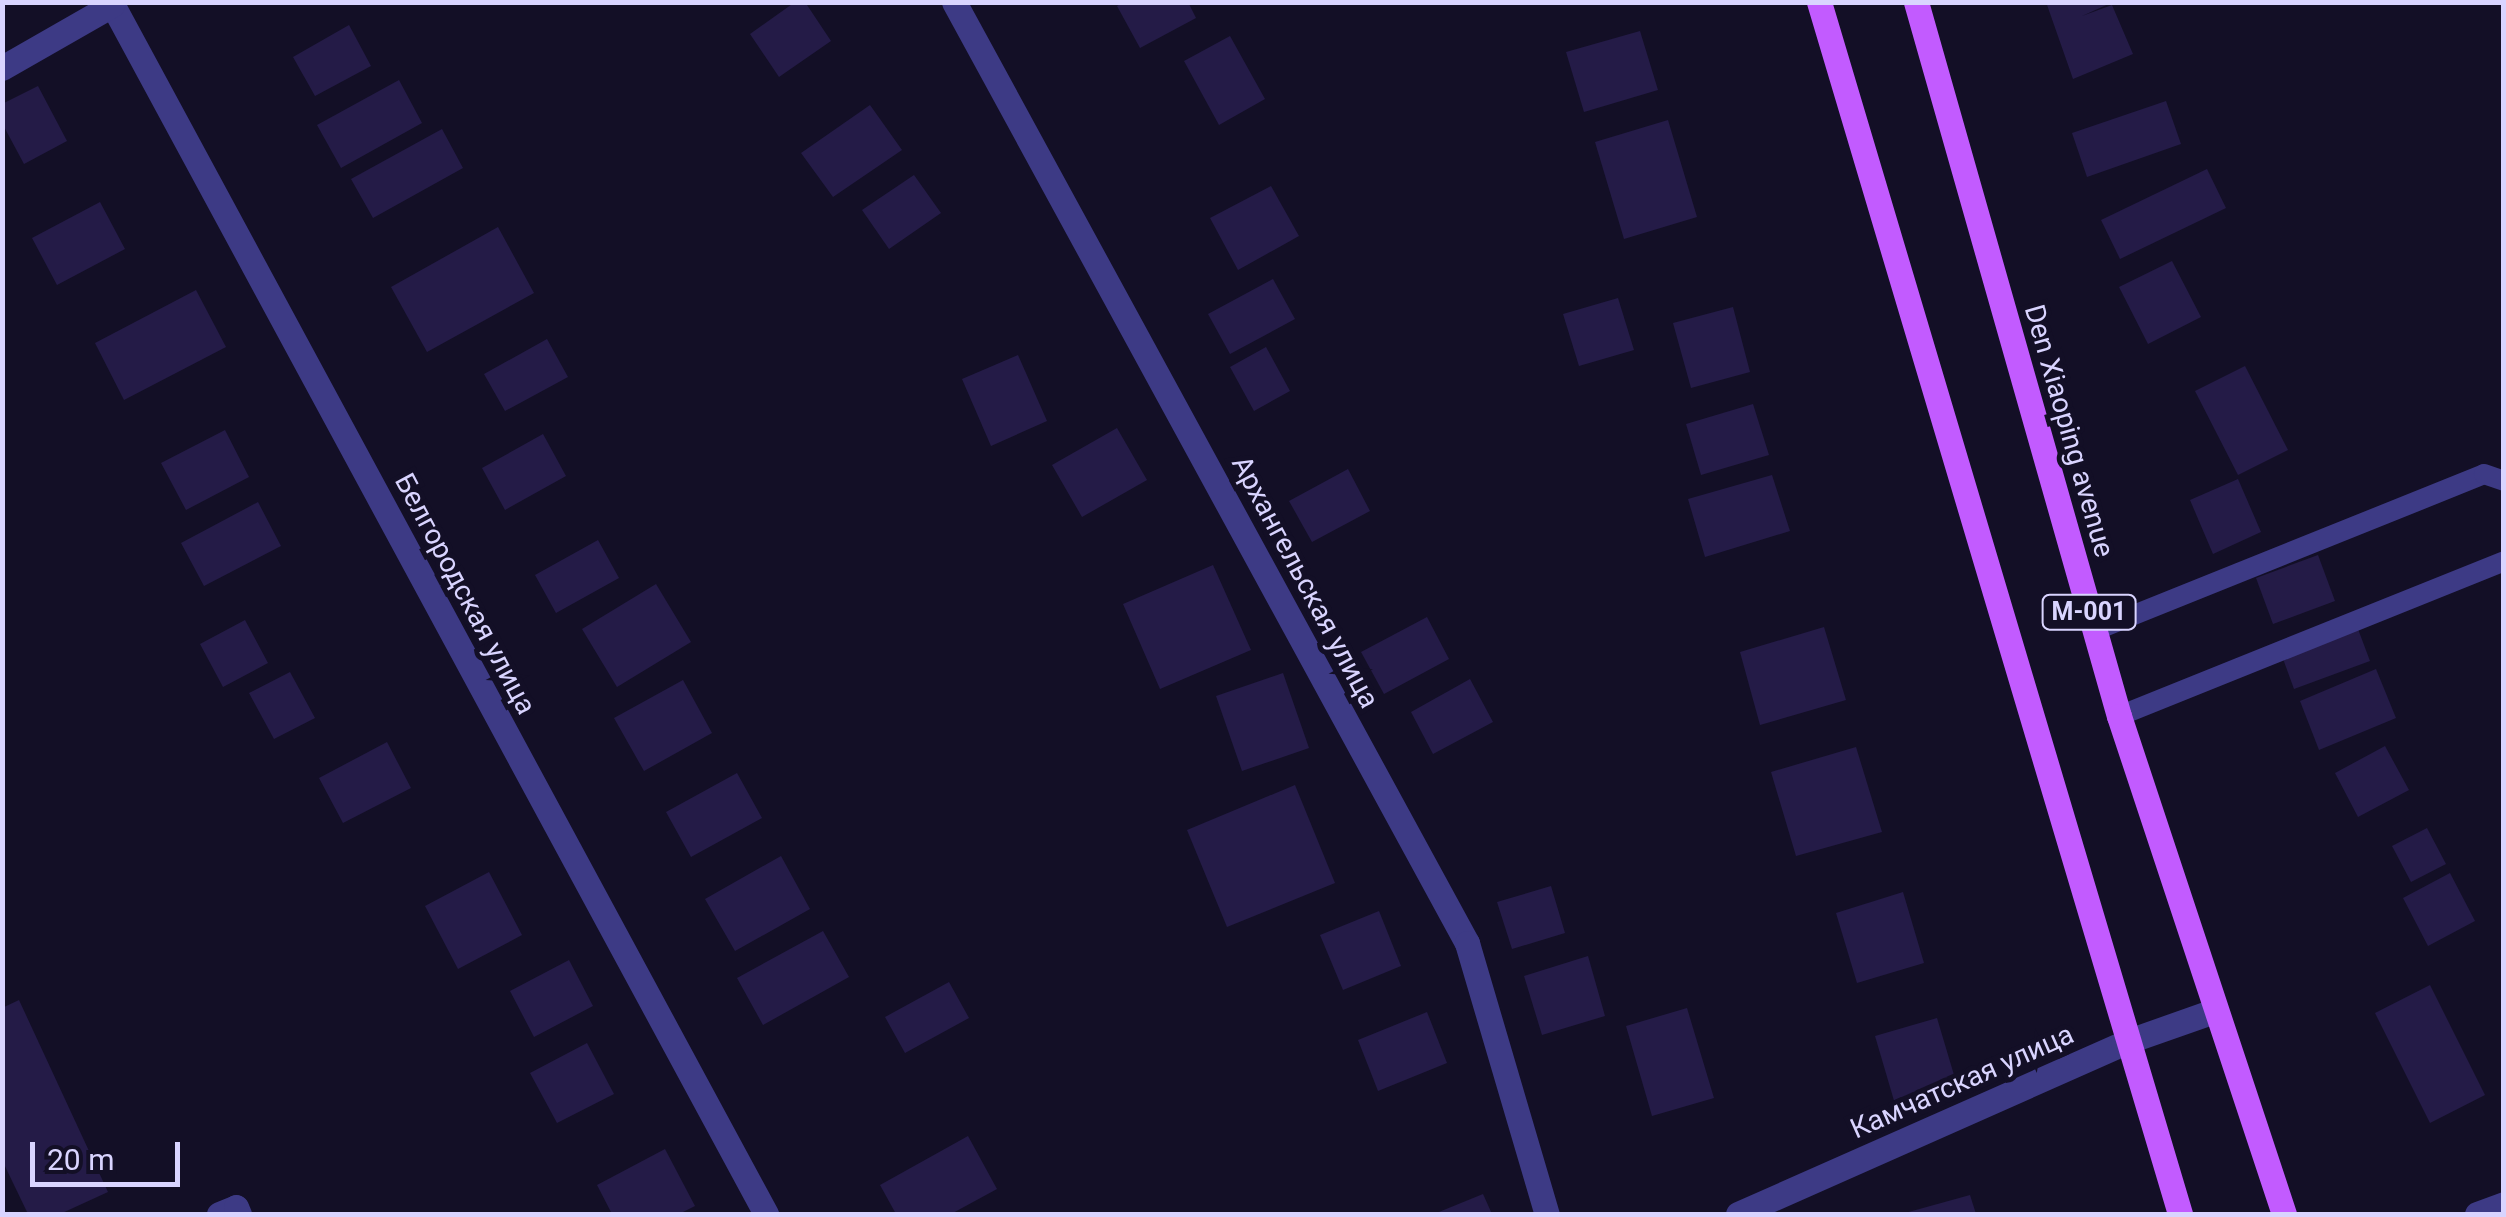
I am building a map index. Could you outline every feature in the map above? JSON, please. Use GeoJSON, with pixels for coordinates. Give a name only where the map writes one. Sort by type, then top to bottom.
{"type":"FeatureCollection","features":[{"type":"Feature","properties":{"kind":"main road","name":"M-001"},"geometry":{"type":"LineString","coordinates":[[1819,2],[2123,1043],[2180,1214]]}},
{"type":"Feature","properties":{"kind":"main road","name":"Den Xiaoping avenue"},"geometry":{"type":"LineString","coordinates":[[1916,2],[2119,716],[2284,1214]]}},
{"type":"Feature","properties":{"kind":"street","name":"Архангельская улица"},"geometry":{"type":"LineString","coordinates":[[954,2],[1467,944],[1547,1214]]}},
{"type":"Feature","properties":{"kind":"street"},"geometry":{"type":"LineString","coordinates":[[2,68],[112,4]]}},
{"type":"Feature","properties":{"kind":"street","name":"Белгородская улица"},"geometry":{"type":"LineString","coordinates":[[112,4],[766,1214]]}},
{"type":"Feature","properties":{"kind":"street","name":"Камчатская улица"},"geometry":{"type":"LineString","coordinates":[[1738,1214],[2123,1043],[2214,1012]]}},
{"type":"Feature","properties":{"kind":"street"},"geometry":{"type":"LineString","coordinates":[[2477,1214],[2504,1204]]}},
{"type":"Feature","properties":{"kind":"street"},"geometry":{"type":"LineString","coordinates":[[219,1214],[236,1207],[239,1214]]}},
{"type":"Feature","properties":{"kind":"lane"},"geometry":{"type":"LineString","coordinates":[[2094,631],[2484,474],[2504,481]]}},
{"type":"Feature","properties":{"kind":"lane"},"geometry":{"type":"LineString","coordinates":[[2119,716],[2504,561]]}},
{"type":"Feature","properties":{"kind":"building"},"geometry":{"type":"Polygon","coordinates":[[[795,2],[805,2],[831,41],[779,77],[750,34],[795,2]]]}},
{"type":"Feature","properties":{"kind":"building"},"geometry":{"type":"Polygon","coordinates":[[[1124,2],[1188,2],[1196,18],[1140,48],[1117,6],[1124,2]]]}},
{"type":"Feature","properties":{"kind":"building"},"geometry":{"type":"Polygon","coordinates":[[[2046,2],[2113,2],[2082,16],[2112,5],[2133,54],[2073,79],[2046,2]]]}},
{"type":"Feature","properties":{"kind":"building"},"geometry":{"type":"Polygon","coordinates":[[[349,25],[371,66],[315,96],[293,57],[349,25]]]}},
{"type":"Feature","properties":{"kind":"building"},"geometry":{"type":"Polygon","coordinates":[[[1640,31],[1658,90],[1584,112],[1566,52],[1640,31]]]}},
{"type":"Feature","properties":{"kind":"building"},"geometry":{"type":"Polygon","coordinates":[[[1230,36],[1265,99],[1219,125],[1184,61],[1230,36]]]}},
{"type":"Feature","properties":{"kind":"building"},"geometry":{"type":"Polygon","coordinates":[[[399,80],[422,123],[341,168],[317,125],[399,80]]]}},
{"type":"Feature","properties":{"kind":"building"},"geometry":{"type":"Polygon","coordinates":[[[38,86],[67,141],[24,164],[2,123],[2,104],[38,86]]]}},
{"type":"Feature","properties":{"kind":"building"},"geometry":{"type":"Polygon","coordinates":[[[2166,101],[2181,144],[2087,177],[2072,133],[2166,101]]]}},
{"type":"Feature","properties":{"kind":"building"},"geometry":{"type":"Polygon","coordinates":[[[870,105],[902,150],[833,197],[801,153],[870,105]]]}},
{"type":"Feature","properties":{"kind":"building"},"geometry":{"type":"Polygon","coordinates":[[[1668,120],[1697,217],[1624,239],[1595,142],[1668,120]]]}},
{"type":"Feature","properties":{"kind":"building"},"geometry":{"type":"Polygon","coordinates":[[[442,129],[463,168],[373,218],[351,179],[442,129]]]}},
{"type":"Feature","properties":{"kind":"building"},"geometry":{"type":"Polygon","coordinates":[[[2207,169],[2226,208],[2120,259],[2101,220],[2207,169]]]}},
{"type":"Feature","properties":{"kind":"building"},"geometry":{"type":"Polygon","coordinates":[[[914,175],[941,213],[889,249],[862,210],[914,175]]]}},
{"type":"Feature","properties":{"kind":"building"},"geometry":{"type":"Polygon","coordinates":[[[1271,186],[1299,236],[1238,270],[1210,218],[1271,186]]]}},
{"type":"Feature","properties":{"kind":"building"},"geometry":{"type":"Polygon","coordinates":[[[100,202],[125,249],[57,285],[32,238],[100,202]]]}},
{"type":"Feature","properties":{"kind":"building"},"geometry":{"type":"Polygon","coordinates":[[[498,227],[534,293],[427,352],[391,287],[498,227]]]}},
{"type":"Feature","properties":{"kind":"building"},"geometry":{"type":"Polygon","coordinates":[[[2172,261],[2201,317],[2148,344],[2119,287],[2172,261]]]}},
{"type":"Feature","properties":{"kind":"building"},"geometry":{"type":"Polygon","coordinates":[[[1273,279],[1295,319],[1230,354],[1208,314],[1273,279]]]}},
{"type":"Feature","properties":{"kind":"building"},"geometry":{"type":"Polygon","coordinates":[[[196,290],[226,347],[124,400],[95,343],[196,290]]]}},
{"type":"Feature","properties":{"kind":"building"},"geometry":{"type":"Polygon","coordinates":[[[1618,298],[1634,350],[1579,366],[1563,314],[1618,298]]]}},
{"type":"Feature","properties":{"kind":"building"},"geometry":{"type":"Polygon","coordinates":[[[1733,307],[1750,372],[1691,388],[1673,323],[1733,307]]]}},
{"type":"Feature","properties":{"kind":"building"},"geometry":{"type":"Polygon","coordinates":[[[547,339],[568,377],[505,411],[484,374],[547,339]]]}},
{"type":"Feature","properties":{"kind":"building"},"geometry":{"type":"Polygon","coordinates":[[[1266,347],[1290,391],[1254,411],[1230,367],[1266,347]]]}},
{"type":"Feature","properties":{"kind":"building"},"geometry":{"type":"Polygon","coordinates":[[[1018,355],[1047,421],[991,446],[962,379],[1018,355]]]}},
{"type":"Feature","properties":{"kind":"building"},"geometry":{"type":"Polygon","coordinates":[[[2245,366],[2288,450],[2238,475],[2195,391],[2245,366]]]}},
{"type":"Feature","properties":{"kind":"building"},"geometry":{"type":"Polygon","coordinates":[[[1753,404],[1769,455],[1701,475],[1686,424],[1753,404]]]}},
{"type":"Feature","properties":{"kind":"building"},"geometry":{"type":"Polygon","coordinates":[[[1117,428],[1147,480],[1082,517],[1052,465],[1117,428]]]}},
{"type":"Feature","properties":{"kind":"building"},"geometry":{"type":"Polygon","coordinates":[[[225,430],[249,477],[186,510],[161,463],[225,430]]]}},
{"type":"Feature","properties":{"kind":"building"},"geometry":{"type":"Polygon","coordinates":[[[543,434],[566,476],[505,510],[482,468],[543,434]]]}},
{"type":"Feature","properties":{"kind":"building"},"geometry":{"type":"Polygon","coordinates":[[[1348,469],[1370,511],[1312,542],[1289,501],[1348,469]]]}},
{"type":"Feature","properties":{"kind":"building"},"geometry":{"type":"Polygon","coordinates":[[[1772,475],[1790,531],[1705,557],[1688,499],[1772,475]]]}},
{"type":"Feature","properties":{"kind":"building"},"geometry":{"type":"Polygon","coordinates":[[[2238,479],[2261,532],[2213,554],[2190,500],[2238,479]]]}},
{"type":"Feature","properties":{"kind":"building"},"geometry":{"type":"Polygon","coordinates":[[[258,502],[281,546],[204,586],[181,543],[258,502]]]}},
{"type":"Feature","properties":{"kind":"building"},"geometry":{"type":"Polygon","coordinates":[[[598,540],[619,578],[556,613],[535,575],[598,540]]]}},
{"type":"Feature","properties":{"kind":"building"},"geometry":{"type":"Polygon","coordinates":[[[2318,555],[2335,601],[2273,624],[2256,578],[2318,555]]]}},
{"type":"Feature","properties":{"kind":"building"},"geometry":{"type":"Polygon","coordinates":[[[1213,565],[1251,650],[1160,689],[1123,604],[1213,565]]]}},
{"type":"Feature","properties":{"kind":"building"},"geometry":{"type":"Polygon","coordinates":[[[656,584],[691,642],[617,687],[582,629],[656,584]]]}},
{"type":"Feature","properties":{"kind":"building"},"geometry":{"type":"Polygon","coordinates":[[[1427,617],[1449,659],[1384,694],[1361,652],[1427,617]]]}},
{"type":"Feature","properties":{"kind":"building"},"geometry":{"type":"Polygon","coordinates":[[[245,620],[268,663],[223,687],[200,644],[245,620]]]}},
{"type":"Feature","properties":{"kind":"building"},"geometry":{"type":"Polygon","coordinates":[[[1824,627],[1846,700],[1760,725],[1740,652],[1824,627]]]}},
{"type":"Feature","properties":{"kind":"building"},"geometry":{"type":"Polygon","coordinates":[[[2358,629],[2370,661],[2294,689],[2282,656],[2358,629]]]}},
{"type":"Feature","properties":{"kind":"building"},"geometry":{"type":"Polygon","coordinates":[[[2376,669],[2396,718],[2319,750],[2300,701],[2376,669]]]}},
{"type":"Feature","properties":{"kind":"building"},"geometry":{"type":"Polygon","coordinates":[[[290,672],[315,718],[274,739],[249,693],[290,672]]]}},
{"type":"Feature","properties":{"kind":"building"},"geometry":{"type":"Polygon","coordinates":[[[1283,673],[1309,748],[1242,771],[1216,696],[1283,673]]]}},
{"type":"Feature","properties":{"kind":"building"},"geometry":{"type":"Polygon","coordinates":[[[1470,679],[1493,722],[1433,754],[1411,712],[1470,679]]]}},
{"type":"Feature","properties":{"kind":"building"},"geometry":{"type":"Polygon","coordinates":[[[683,680],[712,733],[644,771],[614,718],[683,680]]]}},
{"type":"Feature","properties":{"kind":"building"},"geometry":{"type":"Polygon","coordinates":[[[387,742],[411,788],[343,823],[319,778],[387,742]]]}},
{"type":"Feature","properties":{"kind":"building"},"geometry":{"type":"Polygon","coordinates":[[[2385,746],[2409,790],[2358,817],[2335,773],[2385,746]]]}},
{"type":"Feature","properties":{"kind":"building"},"geometry":{"type":"Polygon","coordinates":[[[1856,747],[1882,832],[1796,856],[1771,772],[1856,747]]]}},
{"type":"Feature","properties":{"kind":"building"},"geometry":{"type":"Polygon","coordinates":[[[737,773],[762,818],[691,857],[666,812],[737,773]]]}},
{"type":"Feature","properties":{"kind":"building"},"geometry":{"type":"Polygon","coordinates":[[[1295,785],[1335,883],[1227,927],[1187,830],[1295,785]]]}},
{"type":"Feature","properties":{"kind":"building"},"geometry":{"type":"Polygon","coordinates":[[[2427,828],[2446,864],[2411,882],[2392,846],[2427,828]]]}},
{"type":"Feature","properties":{"kind":"building"},"geometry":{"type":"Polygon","coordinates":[[[781,856],[810,909],[735,951],[705,899],[781,856]]]}},
{"type":"Feature","properties":{"kind":"building"},"geometry":{"type":"Polygon","coordinates":[[[489,872],[522,935],[458,969],[425,906],[489,872]]]}},
{"type":"Feature","properties":{"kind":"building"},"geometry":{"type":"Polygon","coordinates":[[[2450,873],[2475,921],[2428,946],[2403,898],[2450,873]]]}},
{"type":"Feature","properties":{"kind":"building"},"geometry":{"type":"Polygon","coordinates":[[[1551,886],[1565,933],[1512,949],[1497,902],[1551,886]]]}},
{"type":"Feature","properties":{"kind":"building"},"geometry":{"type":"Polygon","coordinates":[[[1903,892],[1924,963],[1857,983],[1836,913],[1903,892]]]}},
{"type":"Feature","properties":{"kind":"building"},"geometry":{"type":"Polygon","coordinates":[[[1379,911],[1401,966],[1343,990],[1320,935],[1379,911]]]}},
{"type":"Feature","properties":{"kind":"building"},"geometry":{"type":"Polygon","coordinates":[[[823,931],[849,977],[763,1025],[737,978],[823,931]]]}},
{"type":"Feature","properties":{"kind":"building"},"geometry":{"type":"Polygon","coordinates":[[[1588,956],[1605,1016],[1542,1035],[1524,976],[1588,956]]]}},
{"type":"Feature","properties":{"kind":"building"},"geometry":{"type":"Polygon","coordinates":[[[569,960],[593,1006],[534,1037],[510,991],[569,960]]]}},
{"type":"Feature","properties":{"kind":"building"},"geometry":{"type":"Polygon","coordinates":[[[949,982],[969,1018],[905,1053],[885,1017],[949,982]]]}},
{"type":"Feature","properties":{"kind":"building"},"geometry":{"type":"Polygon","coordinates":[[[2430,985],[2485,1095],[2430,1123],[2375,1013],[2430,985]]]}},
{"type":"Feature","properties":{"kind":"building"},"geometry":{"type":"Polygon","coordinates":[[[19,1000],[108,1192],[60,1214],[28,1214],[2,1160],[2,1008],[19,1000]]]}},
{"type":"Feature","properties":{"kind":"building"},"geometry":{"type":"Polygon","coordinates":[[[1687,1008],[1714,1098],[1652,1116],[1626,1026],[1687,1008]]]}},
{"type":"Feature","properties":{"kind":"building"},"geometry":{"type":"Polygon","coordinates":[[[1427,1012],[1447,1063],[1378,1091],[1358,1040],[1427,1012]]]}},
{"type":"Feature","properties":{"kind":"building"},"geometry":{"type":"Polygon","coordinates":[[[1937,1018],[1957,1085],[1895,1104],[1875,1036],[1937,1018]]]}},
{"type":"Feature","properties":{"kind":"building"},"geometry":{"type":"Polygon","coordinates":[[[587,1043],[614,1094],[557,1123],[530,1073],[587,1043]]]}},
{"type":"Feature","properties":{"kind":"building"},"geometry":{"type":"Polygon","coordinates":[[[968,1136],[997,1189],[951,1214],[896,1214],[880,1185],[968,1136]]]}},
{"type":"Feature","properties":{"kind":"building"},"geometry":{"type":"Polygon","coordinates":[[[665,1149],[695,1206],[679,1214],[612,1214],[597,1185],[665,1149]]]}},
{"type":"Feature","properties":{"kind":"building"},"geometry":{"type":"Polygon","coordinates":[[[1483,1194],[1492,1214],[1434,1214],[1483,1194]]]}},
{"type":"Feature","properties":{"kind":"building"},"geometry":{"type":"Polygon","coordinates":[[[1970,1195],[1976,1214],[1905,1214],[1905,1213],[1970,1195]]]}}]}
